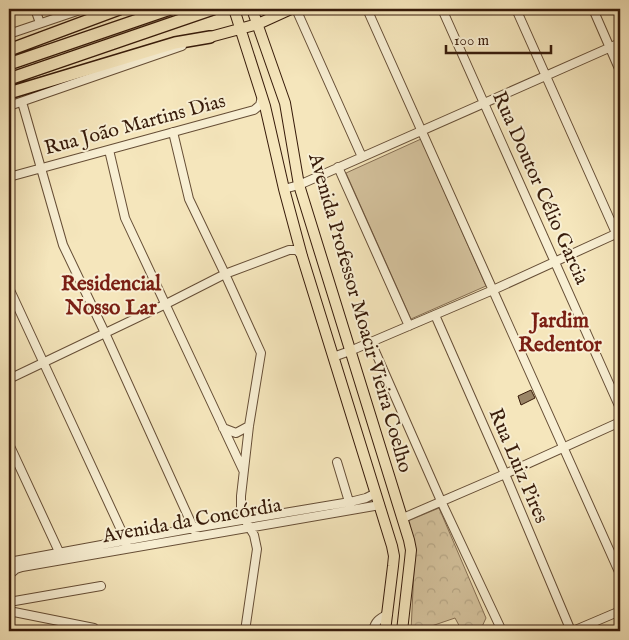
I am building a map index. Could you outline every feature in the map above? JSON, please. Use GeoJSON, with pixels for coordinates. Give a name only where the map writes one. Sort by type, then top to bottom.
{"type":"FeatureCollection","features":[{"type":"Feature","properties":{"kind":"highway"},"geometry":{"type":"LineString","coordinates":[[9,50],[119,9]]}},
{"type":"Feature","properties":{"kind":"highway"},"geometry":{"type":"LineString","coordinates":[[9,64],[170,9]]}},
{"type":"Feature","properties":{"kind":"highway"},"geometry":{"type":"LineString","coordinates":[[9,79],[213,9]]}},
{"type":"Feature","properties":{"kind":"highway"},"geometry":{"type":"LineString","coordinates":[[9,93],[175,43],[210,37]]}},
{"type":"Feature","properties":{"kind":"main road","name":"Avenida Professor Moacir Vieira Coelho"},"geometry":{"type":"LineString","coordinates":[[252,9],[286,102],[299,185],[409,540],[410,550],[402,631]]}},
{"type":"Feature","properties":{"kind":"main road"},"geometry":{"type":"LineString","coordinates":[[210,37],[258,24],[291,9]]}},
{"type":"Feature","properties":{"kind":"main road","name":"Avenida Professor Moacir Vieira Coelho"},"geometry":{"type":"LineString","coordinates":[[235,12],[262,97],[302,256],[380,505],[394,556],[385,631]]}},
{"type":"Feature","properties":{"kind":"main road"},"geometry":{"type":"LineString","coordinates":[[380,505],[388,503],[396,496]]}},
{"type":"Feature","properties":{"kind":"main road"},"geometry":{"type":"LineString","coordinates":[[387,528],[403,518]]}},
{"type":"Feature","properties":{"kind":"street"},"geometry":{"type":"LineString","coordinates":[[35,9],[40,23]]}},
{"type":"Feature","properties":{"kind":"street"},"geometry":{"type":"LineString","coordinates":[[9,34],[83,9]]}},
{"type":"Feature","properties":{"kind":"street"},"geometry":{"type":"LineString","coordinates":[[296,9],[362,157]]}},
{"type":"Feature","properties":{"kind":"street"},"geometry":{"type":"LineString","coordinates":[[367,9],[620,574]]}},
{"type":"Feature","properties":{"kind":"street","name":"Rua Doutor Célio Garcia"},"geometry":{"type":"LineString","coordinates":[[442,9],[620,408]]}},
{"type":"Feature","properties":{"kind":"street"},"geometry":{"type":"LineString","coordinates":[[516,9],[618,233],[620,242]]}},
{"type":"Feature","properties":{"kind":"street"},"geometry":{"type":"LineString","coordinates":[[593,9],[620,71]]}},
{"type":"Feature","properties":{"kind":"street"},"geometry":{"type":"LineString","coordinates":[[9,106],[210,37]]}},
{"type":"Feature","properties":{"kind":"street"},"geometry":{"type":"LineString","coordinates":[[284,189],[299,185],[620,43]]}},
{"type":"Feature","properties":{"kind":"street","name":"Rua João Martins Dias"},"geometry":{"type":"LineString","coordinates":[[9,177],[254,110],[260,105],[262,97]]}},
{"type":"Feature","properties":{"kind":"street"},"geometry":{"type":"LineString","coordinates":[[22,102],[63,244],[196,532]]}},
{"type":"Feature","properties":{"kind":"street"},"geometry":{"type":"LineString","coordinates":[[173,132],[189,199],[261,353],[243,471],[241,505],[247,524],[254,536],[257,549],[245,631]]}},
{"type":"Feature","properties":{"kind":"street"},"geometry":{"type":"LineString","coordinates":[[109,150],[125,218],[243,471]]}},
{"type":"Feature","properties":{"kind":"street"},"geometry":{"type":"LineString","coordinates":[[338,167],[409,326]]}},
{"type":"Feature","properties":{"kind":"street"},"geometry":{"type":"LineString","coordinates":[[333,357],[493,290],[618,233]]}},
{"type":"Feature","properties":{"kind":"street"},"geometry":{"type":"LineString","coordinates":[[9,378],[225,274],[289,250],[297,250],[302,256]]}},
{"type":"Feature","properties":{"kind":"street"},"geometry":{"type":"LineString","coordinates":[[9,288],[128,545]]}},
{"type":"Feature","properties":{"kind":"street","name":"Rua Luiz Pires"},"geometry":{"type":"LineString","coordinates":[[435,315],[572,631]]}},
{"type":"Feature","properties":{"kind":"street"},"geometry":{"type":"LineString","coordinates":[[371,342],[498,629]]}},
{"type":"Feature","properties":{"kind":"street"},"geometry":{"type":"LineString","coordinates":[[403,518],[620,422]]}},
{"type":"Feature","properties":{"kind":"street"},"geometry":{"type":"LineString","coordinates":[[223,428],[236,433],[249,426]]}},
{"type":"Feature","properties":{"kind":"street"},"geometry":{"type":"LineString","coordinates":[[9,444],[61,556]]}},
{"type":"Feature","properties":{"kind":"street"},"geometry":{"type":"LineString","coordinates":[[337,462],[351,506]]}},
{"type":"Feature","properties":{"kind":"street","name":"Avenida da Concórdia"},"geometry":{"type":"LineString","coordinates":[[351,506],[376,493]]}},
{"type":"Feature","properties":{"kind":"street","name":"Avenida da Concórdia"},"geometry":{"type":"LineString","coordinates":[[9,562],[61,556],[351,506],[380,505]]}},
{"type":"Feature","properties":{"kind":"street","name":"Avenida da Concórdia"},"geometry":{"type":"LineString","coordinates":[[10,574],[16,569],[61,556]]}},
{"type":"Feature","properties":{"kind":"street"},"geometry":{"type":"LineString","coordinates":[[9,602],[101,586]]}},
{"type":"Feature","properties":{"kind":"street"},"geometry":{"type":"LineString","coordinates":[[9,611],[94,628]]}},
{"type":"Feature","properties":{"kind":"street"},"geometry":{"type":"LineString","coordinates":[[572,631],[620,611]]}},
{"type":"Feature","properties":{"kind":"street"},"geometry":{"type":"LineString","coordinates":[[373,631],[377,620],[388,614]]}},
{"type":"Feature","properties":{"kind":"green space"},"geometry":{"type":"Polygon","coordinates":[[[421,139],[486,286],[411,319],[346,173],[421,139]]]}},
{"type":"Feature","properties":{"kind":"green space"},"geometry":{"type":"Polygon","coordinates":[[[439,508],[486,618],[480,631],[462,631],[455,618],[417,631],[411,631],[415,548],[408,521],[439,508]]]}},
{"type":"Feature","properties":{"kind":"building"},"geometry":{"type":"Polygon","coordinates":[[[531,390],[535,398],[521,405],[518,396],[531,390]]]}},
{"type":"Feature","properties":{"kind":"district","name":"Residencial Nosso Lar"},"geometry":{"type":"Point","coordinates":[111,296]}},
{"type":"Feature","properties":{"kind":"district","name":"Jardim Redentor"},"geometry":{"type":"Point","coordinates":[560,333]}}]}
